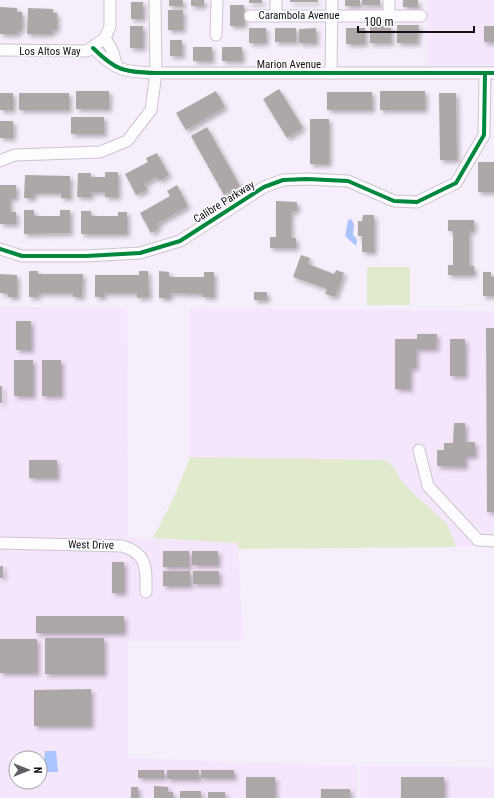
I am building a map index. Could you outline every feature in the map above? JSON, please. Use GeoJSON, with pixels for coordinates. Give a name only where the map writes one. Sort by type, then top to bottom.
{"type":"FeatureCollection","features":[{"type":"Feature","properties":{"kind":"street"},"geometry":{"type":"LineString","coordinates":[[110,0],[110,26],[105,38],[112,50],[117,66]]}},
{"type":"Feature","properties":{"kind":"street"},"geometry":{"type":"LineString","coordinates":[[0,161],[15,155],[100,152],[127,141],[151,110],[156,74],[156,0]]}},
{"type":"Feature","properties":{"kind":"street"},"geometry":{"type":"LineString","coordinates":[[216,35],[217,0]]}},
{"type":"Feature","properties":{"kind":"street"},"geometry":{"type":"LineString","coordinates":[[276,0],[276,16]]}},
{"type":"Feature","properties":{"kind":"street"},"geometry":{"type":"LineString","coordinates":[[331,73],[332,0]]}},
{"type":"Feature","properties":{"kind":"street"},"geometry":{"type":"LineString","coordinates":[[389,0],[389,16]]}},
{"type":"Feature","properties":{"kind":"street","name":"Carambola Avenue"},"geometry":{"type":"LineString","coordinates":[[250,16],[421,16]]}},
{"type":"Feature","properties":{"kind":"street","name":"Los Altos Way"},"geometry":{"type":"LineString","coordinates":[[0,50],[87,51],[105,38]]}},
{"type":"Feature","properties":{"kind":"street","name":"Marion Avenue"},"geometry":{"type":"LineString","coordinates":[[93,48],[106,61],[125,72],[156,74],[490,73]]}},
{"type":"Feature","properties":{"kind":"street","name":"Calibre Parkway"},"geometry":{"type":"LineString","coordinates":[[0,249],[22,256],[140,254],[180,241],[264,187],[283,180],[306,179],[348,181],[394,201],[417,202],[456,183],[484,135],[490,73]]}},
{"type":"Feature","properties":{"kind":"street"},"geometry":{"type":"LineString","coordinates":[[419,450],[428,486],[478,540],[494,541]]}},
{"type":"Feature","properties":{"kind":"street","name":"West Drive"},"geometry":{"type":"LineString","coordinates":[[0,543],[122,546],[134,550],[142,559],[146,571],[146,592]]}},
{"type":"Feature","properties":{"kind":"shaded area"},"geometry":{"type":"Polygon","coordinates":[[[426,0],[494,0],[494,69],[427,69],[426,0]]]}},
{"type":"Feature","properties":{"kind":"shaded area"},"geometry":{"type":"Polygon","coordinates":[[[0,307],[127,308],[128,537],[238,543],[243,641],[128,641],[128,758],[358,766],[357,798],[0,798],[0,547],[121,550],[138,561],[142,572],[142,596],[151,596],[151,571],[146,556],[136,546],[123,542],[0,539],[0,307]]]}},
{"type":"Feature","properties":{"kind":"shaded area"},"geometry":{"type":"Polygon","coordinates":[[[190,308],[494,311],[494,533],[485,533],[463,517],[432,485],[423,446],[414,448],[423,487],[494,546],[456,547],[447,524],[412,492],[400,479],[395,468],[385,460],[190,457],[190,308]]]}},
{"type":"Feature","properties":{"kind":"shaded area"},"geometry":{"type":"Polygon","coordinates":[[[361,766],[494,767],[494,798],[361,798],[361,766]]]}},
{"type":"Feature","properties":{"kind":"green space"},"geometry":{"type":"Polygon","coordinates":[[[367,267],[410,267],[410,305],[367,305],[367,267]]]}},
{"type":"Feature","properties":{"kind":"green space"},"geometry":{"type":"Polygon","coordinates":[[[190,457],[385,460],[395,468],[400,479],[412,492],[447,524],[456,547],[238,549],[237,543],[153,538],[175,495],[190,457]]]}},
{"type":"Feature","properties":{"kind":"water"},"geometry":{"type":"Polygon","coordinates":[[[351,219],[354,224],[353,234],[357,240],[356,246],[345,236],[348,220],[351,219]]]}},
{"type":"Feature","properties":{"kind":"water"},"geometry":{"type":"Polygon","coordinates":[[[48,751],[56,751],[58,772],[48,772],[48,751]]]}},
{"type":"Feature","properties":{"kind":"building"},"geometry":{"type":"Polygon","coordinates":[[[169,0],[183,0],[183,6],[169,6],[169,0]]]}},
{"type":"Feature","properties":{"kind":"building"},"geometry":{"type":"Polygon","coordinates":[[[191,0],[204,0],[204,6],[191,6],[191,0]]]}},
{"type":"Feature","properties":{"kind":"building"},"geometry":{"type":"Polygon","coordinates":[[[249,0],[262,0],[262,3],[249,3],[249,0]]]}},
{"type":"Feature","properties":{"kind":"building"},"geometry":{"type":"Polygon","coordinates":[[[290,0],[318,0],[318,2],[290,2],[290,0]]]}},
{"type":"Feature","properties":{"kind":"building"},"geometry":{"type":"Polygon","coordinates":[[[345,0],[360,0],[360,6],[345,6],[345,0]]]}},
{"type":"Feature","properties":{"kind":"building"},"geometry":{"type":"Polygon","coordinates":[[[362,0],[380,0],[380,5],[362,5],[362,0]]]}},
{"type":"Feature","properties":{"kind":"building"},"geometry":{"type":"Polygon","coordinates":[[[403,0],[418,0],[418,7],[403,7],[403,0]]]}},
{"type":"Feature","properties":{"kind":"building"},"geometry":{"type":"Polygon","coordinates":[[[131,2],[143,2],[143,19],[131,19],[131,2]]]}},
{"type":"Feature","properties":{"kind":"building"},"geometry":{"type":"Polygon","coordinates":[[[230,5],[244,5],[244,26],[230,26],[230,5]]]}},
{"type":"Feature","properties":{"kind":"building"},"geometry":{"type":"Polygon","coordinates":[[[0,7],[17,8],[17,12],[22,12],[22,30],[18,30],[18,34],[0,34],[0,7]]]}},
{"type":"Feature","properties":{"kind":"building"},"geometry":{"type":"Polygon","coordinates":[[[28,8],[53,9],[53,13],[57,13],[57,30],[52,30],[52,34],[27,34],[28,8]]]}},
{"type":"Feature","properties":{"kind":"building"},"geometry":{"type":"Polygon","coordinates":[[[168,10],[183,10],[183,30],[168,30],[168,10]]]}},
{"type":"Feature","properties":{"kind":"building"},"geometry":{"type":"Polygon","coordinates":[[[397,25],[419,25],[417,43],[397,43],[397,25]]]}},
{"type":"Feature","properties":{"kind":"building"},"geometry":{"type":"Polygon","coordinates":[[[130,26],[143,26],[143,48],[130,48],[130,26]]]}},
{"type":"Feature","properties":{"kind":"building"},"geometry":{"type":"Polygon","coordinates":[[[370,26],[391,26],[391,43],[370,43],[370,26]]]}},
{"type":"Feature","properties":{"kind":"building"},"geometry":{"type":"Polygon","coordinates":[[[484,26],[494,26],[494,42],[484,42],[484,26]]]}},
{"type":"Feature","properties":{"kind":"building"},"geometry":{"type":"Polygon","coordinates":[[[249,28],[266,28],[266,43],[249,43],[249,28]]]}},
{"type":"Feature","properties":{"kind":"building"},"geometry":{"type":"Polygon","coordinates":[[[275,28],[296,28],[296,42],[275,42],[275,28]]]}},
{"type":"Feature","properties":{"kind":"building"},"geometry":{"type":"Polygon","coordinates":[[[316,28],[316,43],[299,43],[299,29],[316,28]]]}},
{"type":"Feature","properties":{"kind":"building"},"geometry":{"type":"Polygon","coordinates":[[[346,28],[365,28],[365,44],[346,44],[346,28]]]}},
{"type":"Feature","properties":{"kind":"building"},"geometry":{"type":"Polygon","coordinates":[[[170,40],[182,40],[182,56],[170,56],[170,40]]]}},
{"type":"Feature","properties":{"kind":"building"},"geometry":{"type":"Polygon","coordinates":[[[193,47],[212,47],[212,61],[193,61],[193,47]]]}},
{"type":"Feature","properties":{"kind":"building"},"geometry":{"type":"Polygon","coordinates":[[[222,47],[242,47],[242,61],[222,61],[222,47]]]}},
{"type":"Feature","properties":{"kind":"building"},"geometry":{"type":"Polygon","coordinates":[[[279,89],[303,128],[287,138],[263,99],[279,89]]]}},
{"type":"Feature","properties":{"kind":"building"},"geometry":{"type":"Polygon","coordinates":[[[76,91],[109,91],[109,109],[76,109],[76,91]]]}},
{"type":"Feature","properties":{"kind":"building"},"geometry":{"type":"Polygon","coordinates":[[[216,91],[225,107],[186,130],[176,113],[216,91]]]}},
{"type":"Feature","properties":{"kind":"building"},"geometry":{"type":"Polygon","coordinates":[[[380,91],[425,91],[425,110],[380,110],[380,91]]]}},
{"type":"Feature","properties":{"kind":"building"},"geometry":{"type":"Polygon","coordinates":[[[327,92],[372,92],[372,110],[327,110],[327,92]]]}},
{"type":"Feature","properties":{"kind":"building"},"geometry":{"type":"Polygon","coordinates":[[[0,93],[13,93],[13,110],[0,110],[0,93]]]}},
{"type":"Feature","properties":{"kind":"building"},"geometry":{"type":"Polygon","coordinates":[[[19,93],[69,93],[69,110],[19,110],[19,93]]]}},
{"type":"Feature","properties":{"kind":"building"},"geometry":{"type":"Polygon","coordinates":[[[439,93],[456,93],[457,160],[440,160],[439,93]]]}},
{"type":"Feature","properties":{"kind":"building"},"geometry":{"type":"Polygon","coordinates":[[[71,117],[104,117],[104,134],[71,134],[71,117]]]}},
{"type":"Feature","properties":{"kind":"building"},"geometry":{"type":"Polygon","coordinates":[[[310,119],[329,119],[329,164],[310,164],[310,119]]]}},
{"type":"Feature","properties":{"kind":"building"},"geometry":{"type":"Polygon","coordinates":[[[0,121],[13,121],[13,138],[0,138],[0,121]]]}},
{"type":"Feature","properties":{"kind":"building"},"geometry":{"type":"Polygon","coordinates":[[[207,127],[240,186],[224,195],[191,136],[207,127]]]}},
{"type":"Feature","properties":{"kind":"building"},"geometry":{"type":"Polygon","coordinates":[[[157,153],[169,175],[159,181],[157,177],[144,184],[147,190],[136,195],[125,174],[148,162],[146,158],[157,153]]]}},
{"type":"Feature","properties":{"kind":"building"},"geometry":{"type":"Polygon","coordinates":[[[478,162],[494,162],[494,192],[478,192],[478,162]]]}},
{"type":"Feature","properties":{"kind":"building"},"geometry":{"type":"Polygon","coordinates":[[[105,172],[118,172],[118,197],[105,197],[105,192],[91,192],[91,197],[77,197],[78,173],[91,173],[91,177],[105,177],[105,172]]]}},
{"type":"Feature","properties":{"kind":"building"},"geometry":{"type":"Polygon","coordinates":[[[25,175],[70,176],[70,198],[61,198],[61,193],[34,193],[34,198],[24,198],[25,175]]]}},
{"type":"Feature","properties":{"kind":"building"},"geometry":{"type":"Polygon","coordinates":[[[0,185],[16,185],[16,198],[10,198],[10,212],[16,212],[16,224],[0,224],[0,185]]]}},
{"type":"Feature","properties":{"kind":"building"},"geometry":{"type":"Polygon","coordinates":[[[177,185],[188,206],[157,224],[159,228],[151,233],[140,213],[170,196],[167,191],[177,185]]]}},
{"type":"Feature","properties":{"kind":"building"},"geometry":{"type":"Polygon","coordinates":[[[276,201],[297,202],[297,211],[291,211],[291,238],[296,238],[296,248],[270,248],[270,237],[276,237],[276,201]]]}},
{"type":"Feature","properties":{"kind":"building"},"geometry":{"type":"Polygon","coordinates":[[[24,210],[34,210],[34,216],[60,216],[60,210],[70,210],[70,233],[24,234],[24,210]]]}},
{"type":"Feature","properties":{"kind":"building"},"geometry":{"type":"Polygon","coordinates":[[[81,211],[91,211],[91,216],[118,216],[118,212],[127,212],[127,234],[81,234],[81,211]]]}},
{"type":"Feature","properties":{"kind":"building"},"geometry":{"type":"Polygon","coordinates":[[[363,215],[374,215],[374,252],[362,252],[362,236],[358,236],[358,221],[362,221],[363,215]]]}},
{"type":"Feature","properties":{"kind":"building"},"geometry":{"type":"Polygon","coordinates":[[[448,220],[474,220],[474,231],[469,231],[469,266],[474,266],[474,275],[448,275],[448,265],[453,265],[453,231],[448,231],[448,220]]]}},
{"type":"Feature","properties":{"kind":"building"},"geometry":{"type":"Polygon","coordinates":[[[301,255],[310,258],[308,264],[334,274],[336,270],[344,273],[335,297],[325,294],[327,289],[293,277],[301,255]]]}},
{"type":"Feature","properties":{"kind":"building"},"geometry":{"type":"Polygon","coordinates":[[[29,271],[38,271],[38,274],[83,274],[82,297],[73,297],[73,293],[38,293],[38,297],[29,297],[29,271]]]}},
{"type":"Feature","properties":{"kind":"building"},"geometry":{"type":"Polygon","coordinates":[[[139,271],[148,271],[149,297],[137,298],[137,293],[104,293],[104,297],[95,297],[95,275],[139,275],[139,271]]]}},
{"type":"Feature","properties":{"kind":"building"},"geometry":{"type":"Polygon","coordinates":[[[159,271],[169,272],[169,277],[204,277],[204,272],[214,272],[214,297],[203,297],[203,294],[170,293],[170,298],[159,298],[159,271]]]}},
{"type":"Feature","properties":{"kind":"building"},"geometry":{"type":"Polygon","coordinates":[[[483,272],[491,272],[491,277],[494,277],[494,296],[483,296],[483,272]]]}},
{"type":"Feature","properties":{"kind":"building"},"geometry":{"type":"Polygon","coordinates":[[[0,274],[17,275],[17,297],[8,297],[8,293],[0,293],[0,274]]]}},
{"type":"Feature","properties":{"kind":"building"},"geometry":{"type":"Polygon","coordinates":[[[254,292],[267,292],[267,300],[254,300],[254,292]]]}},
{"type":"Feature","properties":{"kind":"building"},"geometry":{"type":"Polygon","coordinates":[[[16,321],[31,321],[31,350],[16,350],[16,321]]]}},
{"type":"Feature","properties":{"kind":"building"},"geometry":{"type":"Polygon","coordinates":[[[486,328],[494,328],[494,512],[487,512],[486,328]]]}},
{"type":"Feature","properties":{"kind":"building"},"geometry":{"type":"Polygon","coordinates":[[[417,334],[437,334],[436,349],[416,349],[416,368],[410,368],[410,389],[395,389],[395,339],[417,339],[417,334]]]}},
{"type":"Feature","properties":{"kind":"building"},"geometry":{"type":"Polygon","coordinates":[[[450,339],[465,339],[465,376],[450,376],[450,339]]]}},
{"type":"Feature","properties":{"kind":"building"},"geometry":{"type":"Polygon","coordinates":[[[14,360],[33,360],[33,396],[14,396],[14,360]]]}},
{"type":"Feature","properties":{"kind":"building"},"geometry":{"type":"Polygon","coordinates":[[[42,360],[61,360],[61,396],[42,396],[42,360]]]}},
{"type":"Feature","properties":{"kind":"building"},"geometry":{"type":"Polygon","coordinates":[[[0,386],[2,386],[2,403],[0,403],[0,386]]]}},
{"type":"Feature","properties":{"kind":"building"},"geometry":{"type":"Polygon","coordinates":[[[454,423],[465,423],[465,442],[475,442],[475,456],[465,456],[465,467],[437,466],[437,450],[444,450],[444,443],[453,443],[454,423]]]}},
{"type":"Feature","properties":{"kind":"building"},"geometry":{"type":"Polygon","coordinates":[[[29,460],[57,460],[57,478],[29,478],[29,460]]]}},
{"type":"Feature","properties":{"kind":"building"},"geometry":{"type":"Polygon","coordinates":[[[163,551],[189,551],[189,567],[163,567],[163,551]]]}},
{"type":"Feature","properties":{"kind":"building"},"geometry":{"type":"Polygon","coordinates":[[[192,551],[218,551],[218,565],[192,565],[192,551]]]}},
{"type":"Feature","properties":{"kind":"building"},"geometry":{"type":"Polygon","coordinates":[[[112,562],[124,562],[124,593],[112,593],[112,562]]]}},
{"type":"Feature","properties":{"kind":"building"},"geometry":{"type":"Polygon","coordinates":[[[0,566],[3,566],[3,578],[0,578],[0,566]]]}},
{"type":"Feature","properties":{"kind":"building"},"geometry":{"type":"Polygon","coordinates":[[[163,571],[190,571],[190,586],[163,586],[163,571]]]}},
{"type":"Feature","properties":{"kind":"building"},"geometry":{"type":"Polygon","coordinates":[[[193,571],[219,571],[219,584],[193,584],[193,571]]]}},
{"type":"Feature","properties":{"kind":"building"},"geometry":{"type":"Polygon","coordinates":[[[36,616],[124,616],[124,633],[36,633],[36,616]]]}},
{"type":"Feature","properties":{"kind":"building"},"geometry":{"type":"Polygon","coordinates":[[[45,638],[104,638],[104,674],[45,674],[45,638]]]}},
{"type":"Feature","properties":{"kind":"building"},"geometry":{"type":"Polygon","coordinates":[[[0,639],[37,639],[37,673],[0,673],[0,639]]]}},
{"type":"Feature","properties":{"kind":"building"},"geometry":{"type":"Polygon","coordinates":[[[91,689],[91,726],[34,726],[34,690],[91,689]]]}},
{"type":"Feature","properties":{"kind":"building"},"geometry":{"type":"Polygon","coordinates":[[[138,770],[164,770],[164,778],[138,778],[138,770]]]}},
{"type":"Feature","properties":{"kind":"building"},"geometry":{"type":"Polygon","coordinates":[[[167,770],[199,770],[199,779],[167,779],[167,770]]]}},
{"type":"Feature","properties":{"kind":"building"},"geometry":{"type":"Polygon","coordinates":[[[201,770],[234,770],[234,778],[201,778],[201,770]]]}},
{"type":"Feature","properties":{"kind":"building"},"geometry":{"type":"Polygon","coordinates":[[[246,777],[275,777],[275,798],[246,798],[246,777]]]}},
{"type":"Feature","properties":{"kind":"building"},"geometry":{"type":"Polygon","coordinates":[[[401,777],[444,777],[444,798],[401,798],[401,777]]]}},
{"type":"Feature","properties":{"kind":"building"},"geometry":{"type":"Polygon","coordinates":[[[154,786],[168,787],[168,792],[173,792],[173,798],[154,798],[154,786]]]}},
{"type":"Feature","properties":{"kind":"building"},"geometry":{"type":"Polygon","coordinates":[[[131,787],[138,787],[138,798],[131,798],[131,787]]]}},
{"type":"Feature","properties":{"kind":"building"},"geometry":{"type":"Polygon","coordinates":[[[321,789],[350,789],[350,798],[321,798],[321,789]]]}},
{"type":"Feature","properties":{"kind":"building"},"geometry":{"type":"Polygon","coordinates":[[[180,791],[201,791],[201,798],[180,798],[180,791]]]}},
{"type":"Feature","properties":{"kind":"building"},"geometry":{"type":"Polygon","coordinates":[[[208,792],[225,792],[225,798],[208,798],[208,792]]]}},
{"type":"Feature","properties":{"kind":"cycle path"},"geometry":{"type":"LineString","coordinates":[[93,48],[101,56],[121,69],[145,73],[494,73]]}},
{"type":"Feature","properties":{"kind":"cycle path"},"geometry":{"type":"LineString","coordinates":[[0,249],[22,256],[86,256],[140,253],[180,241],[264,187],[283,180],[307,179],[348,181],[394,201],[417,202],[456,183],[484,135],[485,73]]}}]}
